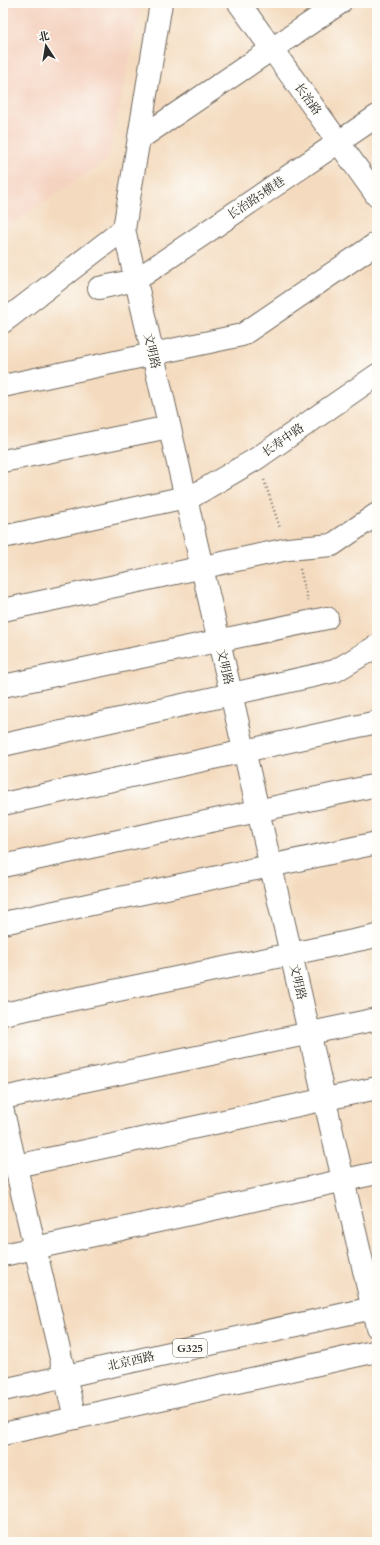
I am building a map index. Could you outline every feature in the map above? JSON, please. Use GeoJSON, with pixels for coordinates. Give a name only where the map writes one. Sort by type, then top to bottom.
{"type":"FeatureCollection","features":[{"type":"Feature","properties":{"kind":"main road","name":"文明路"},"geometry":{"type":"LineString","coordinates":[[161,3],[124,229],[324,1100],[376,1314]]}},
{"type":"Feature","properties":{"kind":"main road","name":"长治路"},"geometry":{"type":"LineString","coordinates":[[239,3],[377,196]]}},
{"type":"Feature","properties":{"kind":"main road"},"geometry":{"type":"LineString","coordinates":[[139,139],[340,3]]}},
{"type":"Feature","properties":{"kind":"main road","name":"长治路5横巷"},"geometry":{"type":"LineString","coordinates":[[136,280],[377,116]]}},
{"type":"Feature","properties":{"kind":"main road"},"geometry":{"type":"LineString","coordinates":[[3,322],[124,229]]}},
{"type":"Feature","properties":{"kind":"main road"},"geometry":{"type":"LineString","coordinates":[[3,386],[242,335],[377,243]]}},
{"type":"Feature","properties":{"kind":"main road"},"geometry":{"type":"LineString","coordinates":[[99,288],[136,280]]}},
{"type":"Feature","properties":{"kind":"main road","name":"长寿中路"},"geometry":{"type":"LineString","coordinates":[[3,537],[186,498],[256,459],[377,375]]}},
{"type":"Feature","properties":{"kind":"main road"},"geometry":{"type":"LineString","coordinates":[[3,461],[169,426]]}},
{"type":"Feature","properties":{"kind":"main road"},"geometry":{"type":"LineString","coordinates":[[3,610],[292,549],[332,546],[377,514]]}},
{"type":"Feature","properties":{"kind":"main road"},"geometry":{"type":"LineString","coordinates":[[3,686],[319,619]]}},
{"type":"Feature","properties":{"kind":"main road"},"geometry":{"type":"LineString","coordinates":[[3,745],[335,671],[377,646]]}},
{"type":"Feature","properties":{"kind":"main road"},"geometry":{"type":"LineString","coordinates":[[3,804],[377,722]]}},
{"type":"Feature","properties":{"kind":"main road"},"geometry":{"type":"LineString","coordinates":[[3,866],[377,785]]}},
{"type":"Feature","properties":{"kind":"main road"},"geometry":{"type":"LineString","coordinates":[[3,923],[377,843]]}},
{"type":"Feature","properties":{"kind":"main road"},"geometry":{"type":"LineString","coordinates":[[3,1014],[377,936]]}},
{"type":"Feature","properties":{"kind":"main road"},"geometry":{"type":"LineString","coordinates":[[3,1098],[377,1019]]}},
{"type":"Feature","properties":{"kind":"main road"},"geometry":{"type":"LineString","coordinates":[[12,1166],[377,1088]]}},
{"type":"Feature","properties":{"kind":"main road"},"geometry":{"type":"LineString","coordinates":[[3,1112],[12,1166],[35,1248],[75,1418]]}},
{"type":"Feature","properties":{"kind":"main road"},"geometry":{"type":"LineString","coordinates":[[3,1255],[377,1172]]}},
{"type":"Feature","properties":{"kind":"main road","name":"北京西路"},"geometry":{"type":"LineString","coordinates":[[3,1390],[65,1376],[376,1314]]}},
{"type":"Feature","properties":{"kind":"main road"},"geometry":{"type":"LineString","coordinates":[[3,1434],[377,1351]]}},
{"type":"Feature","properties":{"kind":"path"},"geometry":{"type":"LineString","coordinates":[[256,459],[319,619]]}},
{"type":"Feature","properties":{"kind":"shaded area"},"geometry":{"type":"Polygon","coordinates":[[[3,3],[142,3],[108,159],[3,230],[3,3]]]}}]}
